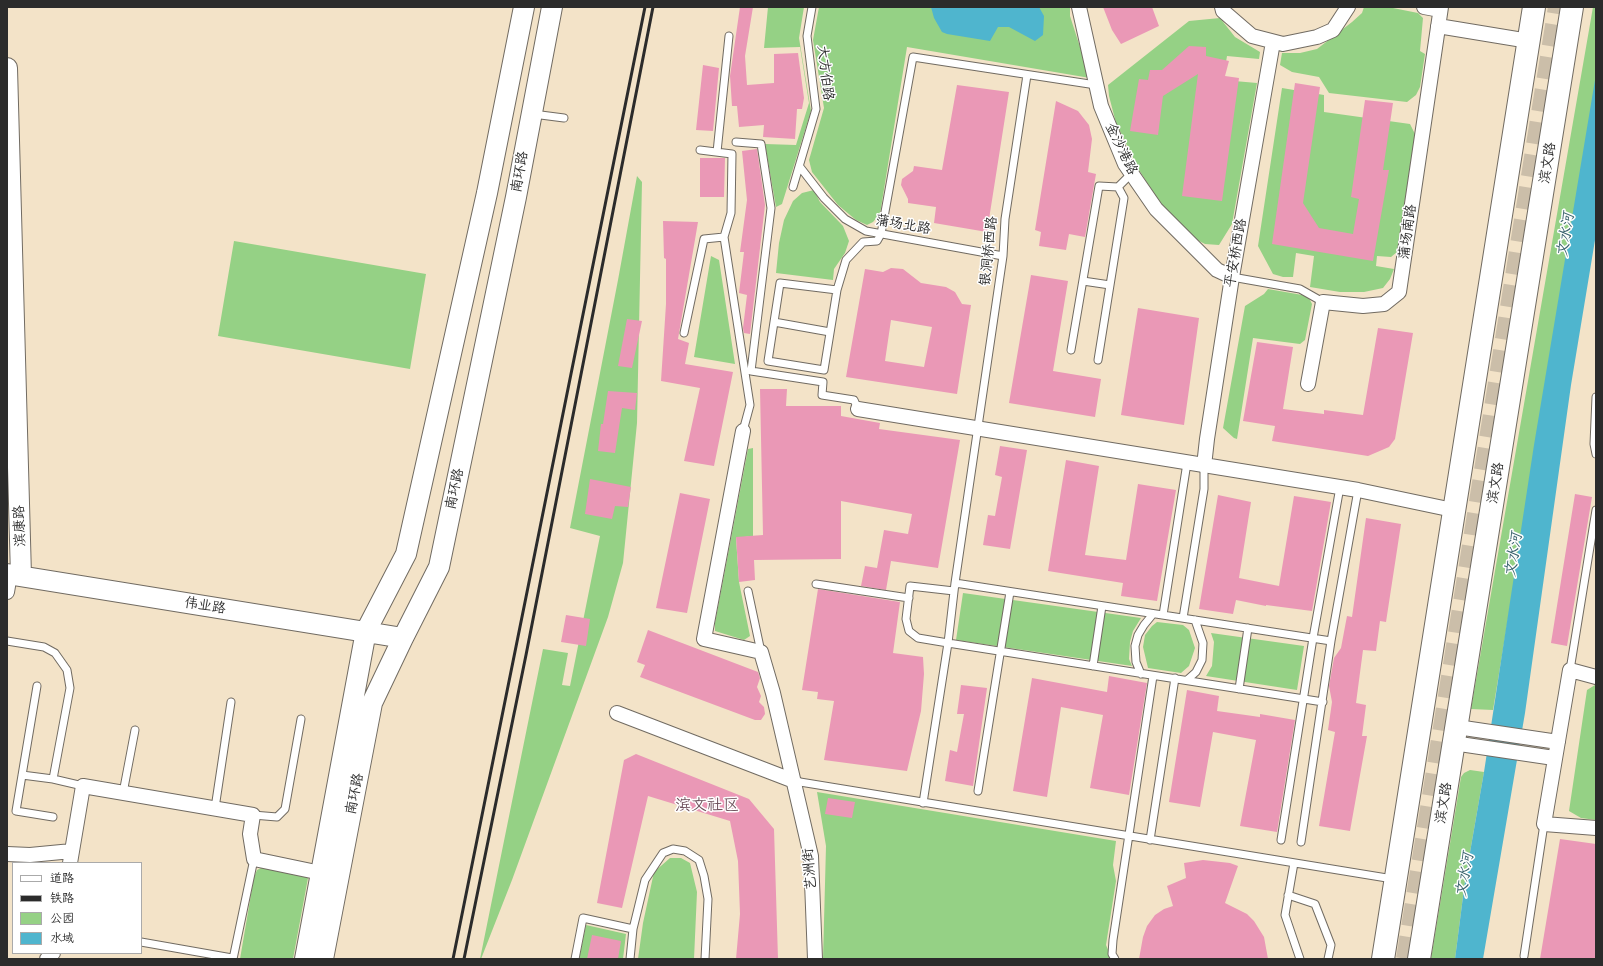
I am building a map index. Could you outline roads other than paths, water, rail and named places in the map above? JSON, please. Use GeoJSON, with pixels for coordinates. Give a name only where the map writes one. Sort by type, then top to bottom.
{"type":"FeatureCollection","features":[{"type":"Feature","properties":{"kind":"main road","name":"南环路"},"geometry":{"type":"LineString","coordinates":[[305,959],[366,631],[406,554],[487,193],[524,7]]}},
{"type":"Feature","properties":{"kind":"main road","name":"南环路"},"geometry":{"type":"LineString","coordinates":[[323,959],[372,703],[439,567],[516,197],[552,7]]}},
{"type":"Feature","properties":{"kind":"main road"},"geometry":{"type":"LineString","coordinates":[[1383,959],[1453,510],[1530,41],[1534,7]]}},
{"type":"Feature","properties":{"kind":"main road","name":"滨文路"},"geometry":{"type":"LineString","coordinates":[[1419,959],[1464,736],[1572,7]]}},
{"type":"Feature","properties":{"kind":"main road","name":"滨康路"},"geometry":{"type":"LineString","coordinates":[[7,68],[11,579]]}},
{"type":"Feature","properties":{"kind":"main road","name":"伟业路"},"geometry":{"type":"LineString","coordinates":[[11,579],[366,631],[403,638]]}},
{"type":"Feature","properties":{"kind":"street","name":"金沙港路"},"geometry":{"type":"LineString","coordinates":[[1079,7],[1101,106],[1125,164],[1156,209],[1166,220],[1217,270],[1232,276]]}},
{"type":"Feature","properties":{"kind":"street"},"geometry":{"type":"LineString","coordinates":[[1222,7],[1223,11],[1252,36],[1283,44],[1299,42],[1317,37],[1333,30],[1348,7]]}},
{"type":"Feature","properties":{"kind":"street"},"geometry":{"type":"LineString","coordinates":[[1424,7],[1440,8]]}},
{"type":"Feature","properties":{"kind":"street","name":"蒲场南路"},"geometry":{"type":"LineString","coordinates":[[1322,302],[1363,306],[1384,304],[1400,292],[1440,8]]}},
{"type":"Feature","properties":{"kind":"street"},"geometry":{"type":"LineString","coordinates":[[1438,26],[1530,41]]}},
{"type":"Feature","properties":{"kind":"street","name":"平安桥西路"},"geometry":{"type":"LineString","coordinates":[[1204,466],[1232,276],[1273,42]]}},
{"type":"Feature","properties":{"kind":"street"},"geometry":{"type":"LineString","coordinates":[[1308,384],[1322,302]]}},
{"type":"Feature","properties":{"kind":"street"},"geometry":{"type":"LineString","coordinates":[[858,409],[1358,490],[1453,510]]}},
{"type":"Feature","properties":{"kind":"street"},"geometry":{"type":"LineString","coordinates":[[743,432],[704,639],[761,652]]}},
{"type":"Feature","properties":{"kind":"street","name":"艺洲街"},"geometry":{"type":"LineString","coordinates":[[761,652],[773,693],[811,856],[816,959]]}},
{"type":"Feature","properties":{"kind":"street"},"geometry":{"type":"LineString","coordinates":[[1596,677],[1570,670],[1558,742],[1548,757],[1544,824],[1596,828]]}},
{"type":"Feature","properties":{"kind":"street"},"geometry":{"type":"LineString","coordinates":[[617,713],[794,782]]}},
{"type":"Feature","properties":{"kind":"street"},"geometry":{"type":"LineString","coordinates":[[1464,736],[1540,739],[1558,742]]}},
{"type":"Feature","properties":{"kind":"street"},"geometry":{"type":"LineString","coordinates":[[1464,736],[1548,757]]}},
{"type":"Feature","properties":{"kind":"street"},"geometry":{"type":"LineString","coordinates":[[7,854],[71,857],[83,786],[253,815],[250,834],[254,860],[321,873]]}},
{"type":"Feature","properties":{"kind":"lane","name":"大方伯路"},"geometry":{"type":"LineString","coordinates":[[794,187],[816,108],[807,36],[812,7]]}},
{"type":"Feature","properties":{"kind":"lane"},"geometry":{"type":"LineString","coordinates":[[717,152],[729,36]]}},
{"type":"Feature","properties":{"kind":"lane"},"geometry":{"type":"LineString","coordinates":[[837,290],[780,283],[768,360],[824,370],[837,290],[846,260],[863,242],[877,241],[881,234],[913,57],[1096,85]]}},
{"type":"Feature","properties":{"kind":"lane","name":"银洞桥西路"},"geometry":{"type":"LineString","coordinates":[[923,803],[948,644],[955,583],[1003,256],[1005,219],[1027,75]]}},
{"type":"Feature","properties":{"kind":"lane"},"geometry":{"type":"LineString","coordinates":[[531,114],[564,118]]}},
{"type":"Feature","properties":{"kind":"lane"},"geometry":{"type":"LineString","coordinates":[[736,142],[761,144],[771,208],[751,371],[823,382],[822,395],[854,400],[858,409]]}},
{"type":"Feature","properties":{"kind":"lane"},"geometry":{"type":"LineString","coordinates":[[700,150],[732,154],[731,213],[724,237],[750,405],[743,432]]}},
{"type":"Feature","properties":{"kind":"lane","name":"蒲场北路"},"geometry":{"type":"LineString","coordinates":[[800,167],[824,198],[845,219],[866,231],[1003,256]]}},
{"type":"Feature","properties":{"kind":"lane"},"geometry":{"type":"LineString","coordinates":[[1071,350],[1099,186],[1118,187],[1132,174]]}},
{"type":"Feature","properties":{"kind":"lane"},"geometry":{"type":"LineString","coordinates":[[1098,360],[1124,198],[1118,187]]}},
{"type":"Feature","properties":{"kind":"lane"},"geometry":{"type":"LineString","coordinates":[[684,333],[704,239],[724,237]]}},
{"type":"Feature","properties":{"kind":"lane"},"geometry":{"type":"LineString","coordinates":[[1232,276],[1300,289],[1322,302]]}},
{"type":"Feature","properties":{"kind":"lane"},"geometry":{"type":"LineString","coordinates":[[1083,281],[1110,285]]}},
{"type":"Feature","properties":{"kind":"lane"},"geometry":{"type":"LineString","coordinates":[[774,322],[830,332]]}},
{"type":"Feature","properties":{"kind":"lane"},"geometry":{"type":"LineString","coordinates":[[1596,397],[1594,444],[1596,454]]}},
{"type":"Feature","properties":{"kind":"lane"},"geometry":{"type":"LineString","coordinates":[[1163,615],[1187,463]]}},
{"type":"Feature","properties":{"kind":"lane"},"geometry":{"type":"LineString","coordinates":[[1183,618],[1204,489],[1204,466]]}},
{"type":"Feature","properties":{"kind":"lane"},"geometry":{"type":"LineString","coordinates":[[1281,840],[1313,638],[1340,487]]}},
{"type":"Feature","properties":{"kind":"lane"},"geometry":{"type":"LineString","coordinates":[[1301,842],[1331,641],[1358,490]]}},
{"type":"Feature","properties":{"kind":"lane"},"geometry":{"type":"LineString","coordinates":[[1570,670],[1596,510]]}},
{"type":"Feature","properties":{"kind":"lane"},"geometry":{"type":"LineString","coordinates":[[955,583],[1331,641]]}},
{"type":"Feature","properties":{"kind":"lane"},"geometry":{"type":"LineString","coordinates":[[816,584],[909,598]]}},
{"type":"Feature","properties":{"kind":"lane"},"geometry":{"type":"LineString","coordinates":[[954,591],[910,586],[906,619],[909,631],[918,638],[948,644],[1323,702]]}},
{"type":"Feature","properties":{"kind":"lane"},"geometry":{"type":"LineString","coordinates":[[748,591],[761,652]]}},
{"type":"Feature","properties":{"kind":"lane"},"geometry":{"type":"LineString","coordinates":[[978,790],[1010,592]]}},
{"type":"Feature","properties":{"kind":"lane"},"geometry":{"type":"LineString","coordinates":[[1093,666],[1102,606]]}},
{"type":"Feature","properties":{"kind":"lane"},"geometry":{"type":"LineString","coordinates":[[1141,674],[1136,662],[1135,646],[1138,635],[1153,614]]}},
{"type":"Feature","properties":{"kind":"lane"},"geometry":{"type":"LineString","coordinates":[[1187,680],[1196,672],[1202,660],[1203,643],[1195,620]]}},
{"type":"Feature","properties":{"kind":"lane"},"geometry":{"type":"LineString","coordinates":[[1239,689],[1248,628]]}},
{"type":"Feature","properties":{"kind":"lane"},"geometry":{"type":"LineString","coordinates":[[7,641],[44,647],[55,653],[67,670],[70,688],[54,779]]}},
{"type":"Feature","properties":{"kind":"lane"},"geometry":{"type":"LineString","coordinates":[[1115,959],[1112,954],[1113,940],[1153,676]]}},
{"type":"Feature","properties":{"kind":"lane"},"geometry":{"type":"LineString","coordinates":[[1150,840],[1175,678]]}},
{"type":"Feature","properties":{"kind":"lane"},"geometry":{"type":"LineString","coordinates":[[37,686],[16,811],[53,817]]}},
{"type":"Feature","properties":{"kind":"lane"},"geometry":{"type":"LineString","coordinates":[[215,808],[231,702]]}},
{"type":"Feature","properties":{"kind":"lane"},"geometry":{"type":"LineString","coordinates":[[253,815],[277,817],[285,809],[301,719]]}},
{"type":"Feature","properties":{"kind":"lane"},"geometry":{"type":"LineString","coordinates":[[124,793],[136,730]]}},
{"type":"Feature","properties":{"kind":"lane"},"geometry":{"type":"LineString","coordinates":[[22,775],[54,779],[83,786]]}},
{"type":"Feature","properties":{"kind":"lane"},"geometry":{"type":"LineString","coordinates":[[794,782],[1396,880]]}},
{"type":"Feature","properties":{"kind":"lane"},"geometry":{"type":"LineString","coordinates":[[1524,956],[1544,824]]}},
{"type":"Feature","properties":{"kind":"lane"},"geometry":{"type":"LineString","coordinates":[[630,959],[633,929],[645,880],[663,853],[674,849],[685,851],[700,860],[708,899],[705,959]]}},
{"type":"Feature","properties":{"kind":"lane"},"geometry":{"type":"LineString","coordinates":[[142,942],[232,958],[254,860]]}},
{"type":"Feature","properties":{"kind":"lane"},"geometry":{"type":"LineString","coordinates":[[1294,863],[1285,915],[1300,959]]}},
{"type":"Feature","properties":{"kind":"lane"},"geometry":{"type":"LineString","coordinates":[[1288,895],[1315,904],[1331,945],[1328,959]]}},
{"type":"Feature","properties":{"kind":"lane"},"geometry":{"type":"LineString","coordinates":[[575,959],[583,918],[633,929]]}},
{"type":"Feature","properties":{"kind":"water"},"geometry":{"type":"Polygon","coordinates":[[[931,7],[1039,7],[1044,16],[1043,35],[1035,41],[1009,27],[998,27],[990,41],[947,34],[942,32],[934,18],[931,7]]]}},
{"type":"Feature","properties":{"kind":"water"},"geometry":{"type":"Polygon","coordinates":[[[1596,74],[1596,234],[1571,385],[1525,713],[1483,959],[1455,959],[1465,881],[1484,772],[1534,445],[1596,74]]]}},
{"type":"Feature","properties":{"kind":"tunnel"},"geometry":{"type":"LineString","coordinates":[[1407,959],[1559,7]]}},
{"type":"Feature","properties":{"kind":"railway"},"geometry":{"type":"LineString","coordinates":[[453,959],[645,7]]}},
{"type":"Feature","properties":{"kind":"railway"},"geometry":{"type":"LineString","coordinates":[[464,959],[526,655],[653,7]]}},
{"type":"Feature","properties":{"kind":"district","name":"滨文社区"},"geometry":{"type":"Point","coordinates":[707,806]}},
{"type":"Feature","properties":{"kind":"water label","name":"文水河"},"geometry":{"type":"Point","coordinates":[1566,235]}},
{"type":"Feature","properties":{"kind":"water label","name":"文水河"},"geometry":{"type":"Point","coordinates":[1514,555]}},
{"type":"Feature","properties":{"kind":"water label","name":"文水河"},"geometry":{"type":"Point","coordinates":[1465,875]}}]}
